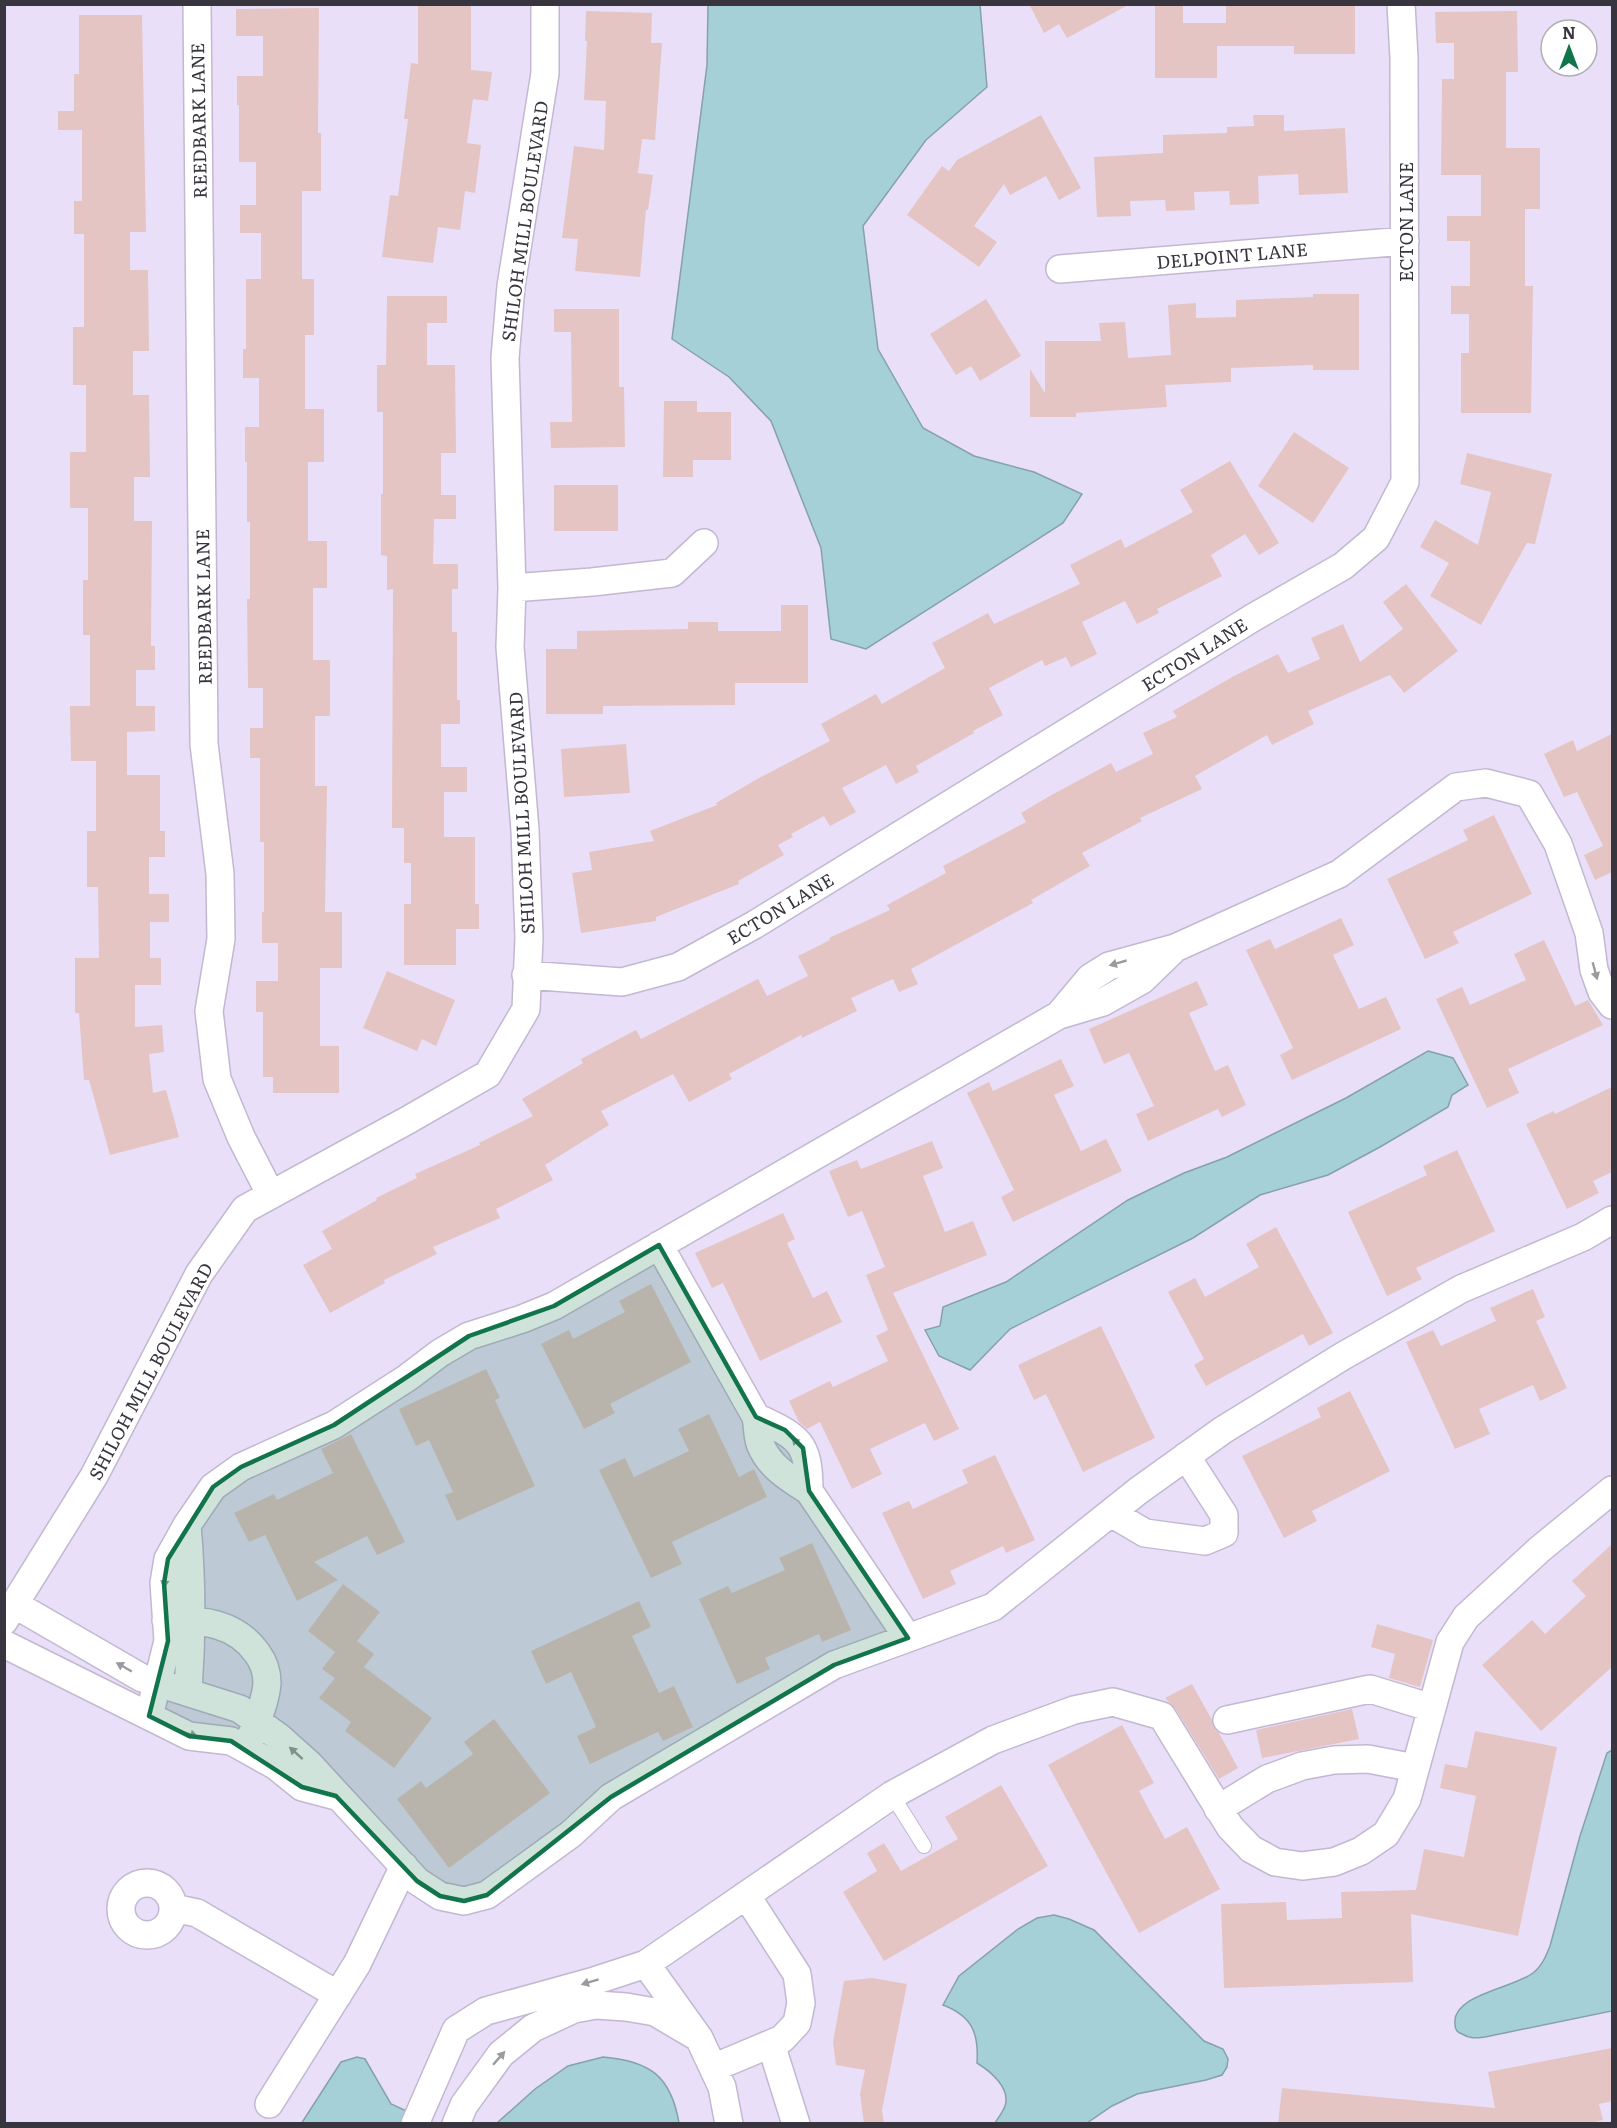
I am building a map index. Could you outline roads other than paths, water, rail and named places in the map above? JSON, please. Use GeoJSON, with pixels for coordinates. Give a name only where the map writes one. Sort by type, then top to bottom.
{"type":"FeatureCollection","features":[{"type":"Feature","properties":{"kind":"street","name":"REEDBARK LANE"},"geometry":{"type":"LineString","coordinates":[[197,4],[204,744],[220,884],[221,939],[209,1011],[218,1079],[241,1137],[270,1195]]}},
{"type":"Feature","properties":{"kind":"street","name":"SHILOH MILL BOULEVARD"},"geometry":{"type":"LineString","coordinates":[[8,1607],[94,1476],[199,1274],[245,1209],[488,1074],[526,1009],[529,938],[525,830],[510,647],[512,588],[505,358],[511,286],[545,74],[544,4]]}},
{"type":"Feature","properties":{"kind":"street","name":"ECTON LANE"},"geometry":{"type":"LineString","coordinates":[[526,975],[622,982],[678,967],[754,925],[1254,617],[1343,566],[1376,538],[1405,482],[1404,58],[1401,4]]}},
{"type":"Feature","properties":{"kind":"street","name":"DELPOINT LANE"},"geometry":{"type":"LineString","coordinates":[[1060,269],[1405,241]]}},
{"type":"Feature","properties":{"kind":"street"},"geometry":{"type":"LineString","coordinates":[[512,588],[672,573],[704,543]]}},
{"type":"Feature","properties":{"kind":"street"},"geometry":{"type":"LineString","coordinates":[[188,1691],[179,1620],[164,1583],[168,1559],[187,1525],[213,1487],[241,1467],[334,1425],[469,1336],[554,1306],[1059,1015],[1103,1002],[1142,980],[1175,948],[1339,874],[1456,787],[1486,783],[1529,794],[1558,844],[1589,933],[1594,970],[1602,992],[1612,1005]]}},
{"type":"Feature","properties":{"kind":"street"},"geometry":{"type":"LineString","coordinates":[[1589,933],[1612,954]]}},
{"type":"Feature","properties":{"kind":"street"},"geometry":{"type":"LineString","coordinates":[[8,1607],[142,1678],[240,1709],[280,1738],[309,1764],[336,1796],[417,1881],[440,1896],[464,1901],[487,1894],[570,1834],[611,1797],[834,1665],[993,1607],[1186,1456],[1223,1430],[1343,1356],[1461,1289],[1583,1237],[1612,1220]]}},
{"type":"Feature","properties":{"kind":"street"},"geometry":{"type":"LineString","coordinates":[[659,1245],[756,1418],[760,1444],[769,1459],[786,1476],[809,1491],[908,1638]]}},
{"type":"Feature","properties":{"kind":"street"},"geometry":{"type":"LineString","coordinates":[[1111,1513],[1145,1533],[1205,1541],[1224,1533],[1224,1515],[1186,1456]]}},
{"type":"Feature","properties":{"kind":"street"},"geometry":{"type":"LineString","coordinates":[[415,2124],[456,2030],[486,2011],[591,1983],[646,1964],[892,1795],[993,1740],[1074,1710],[1113,1702],[1161,1716],[1230,1827],[1251,1849],[1275,1862],[1302,1866],[1334,1862],[1361,1851],[1386,1834],[1407,1799],[1450,1642],[1466,1617],[1540,1549],[1612,1490]]}},
{"type":"Feature","properties":{"kind":"street"},"geometry":{"type":"LineString","coordinates":[[149,1716],[168,1641],[179,1620]]}},
{"type":"Feature","properties":{"kind":"street"},"geometry":{"type":"LineString","coordinates":[[179,1620],[229,1627],[249,1641],[263,1662],[267,1683],[258,1721],[245,1748]]}},
{"type":"Feature","properties":{"kind":"street"},"geometry":{"type":"LineString","coordinates":[[4,1644],[189,1736],[231,1740],[276,1767],[302,1787],[336,1796]]}},
{"type":"Feature","properties":{"kind":"street"},"geometry":{"type":"LineString","coordinates":[[1227,1720],[1370,1689],[1432,1708]]}},
{"type":"Feature","properties":{"kind":"street"},"geometry":{"type":"LineString","coordinates":[[1218,1809],[1267,1779],[1302,1767],[1334,1760],[1368,1759],[1415,1768]]}},
{"type":"Feature","properties":{"kind":"street"},"geometry":{"type":"LineString","coordinates":[[268,2104],[357,1964],[404,1866]]}},
{"type":"Feature","properties":{"kind":"street"},"geometry":{"type":"LineString","coordinates":[[713,2068],[782,2039],[798,2023],[801,2003],[797,1974],[746,1895]]}},
{"type":"Feature","properties":{"kind":"street"},"geometry":{"type":"LineString","coordinates":[[173,1908],[196,1913],[338,1995]]}},
{"type":"Feature","properties":{"kind":"street"},"geometry":{"type":"LineString","coordinates":[[646,1964],[699,2038],[722,2087],[729,2124]]}},
{"type":"Feature","properties":{"kind":"street"},"geometry":{"type":"LineString","coordinates":[[460,2114],[501,2054],[533,2028],[574,2009],[596,2005],[655,2012],[699,2038]]}},
{"type":"Feature","properties":{"kind":"street"},"geometry":{"type":"LineString","coordinates":[[771,2044],[796,2124]]}},
{"type":"Feature","properties":{"kind":"lane"},"geometry":{"type":"LineString","coordinates":[[892,1795],[924,1846]]}}]}
